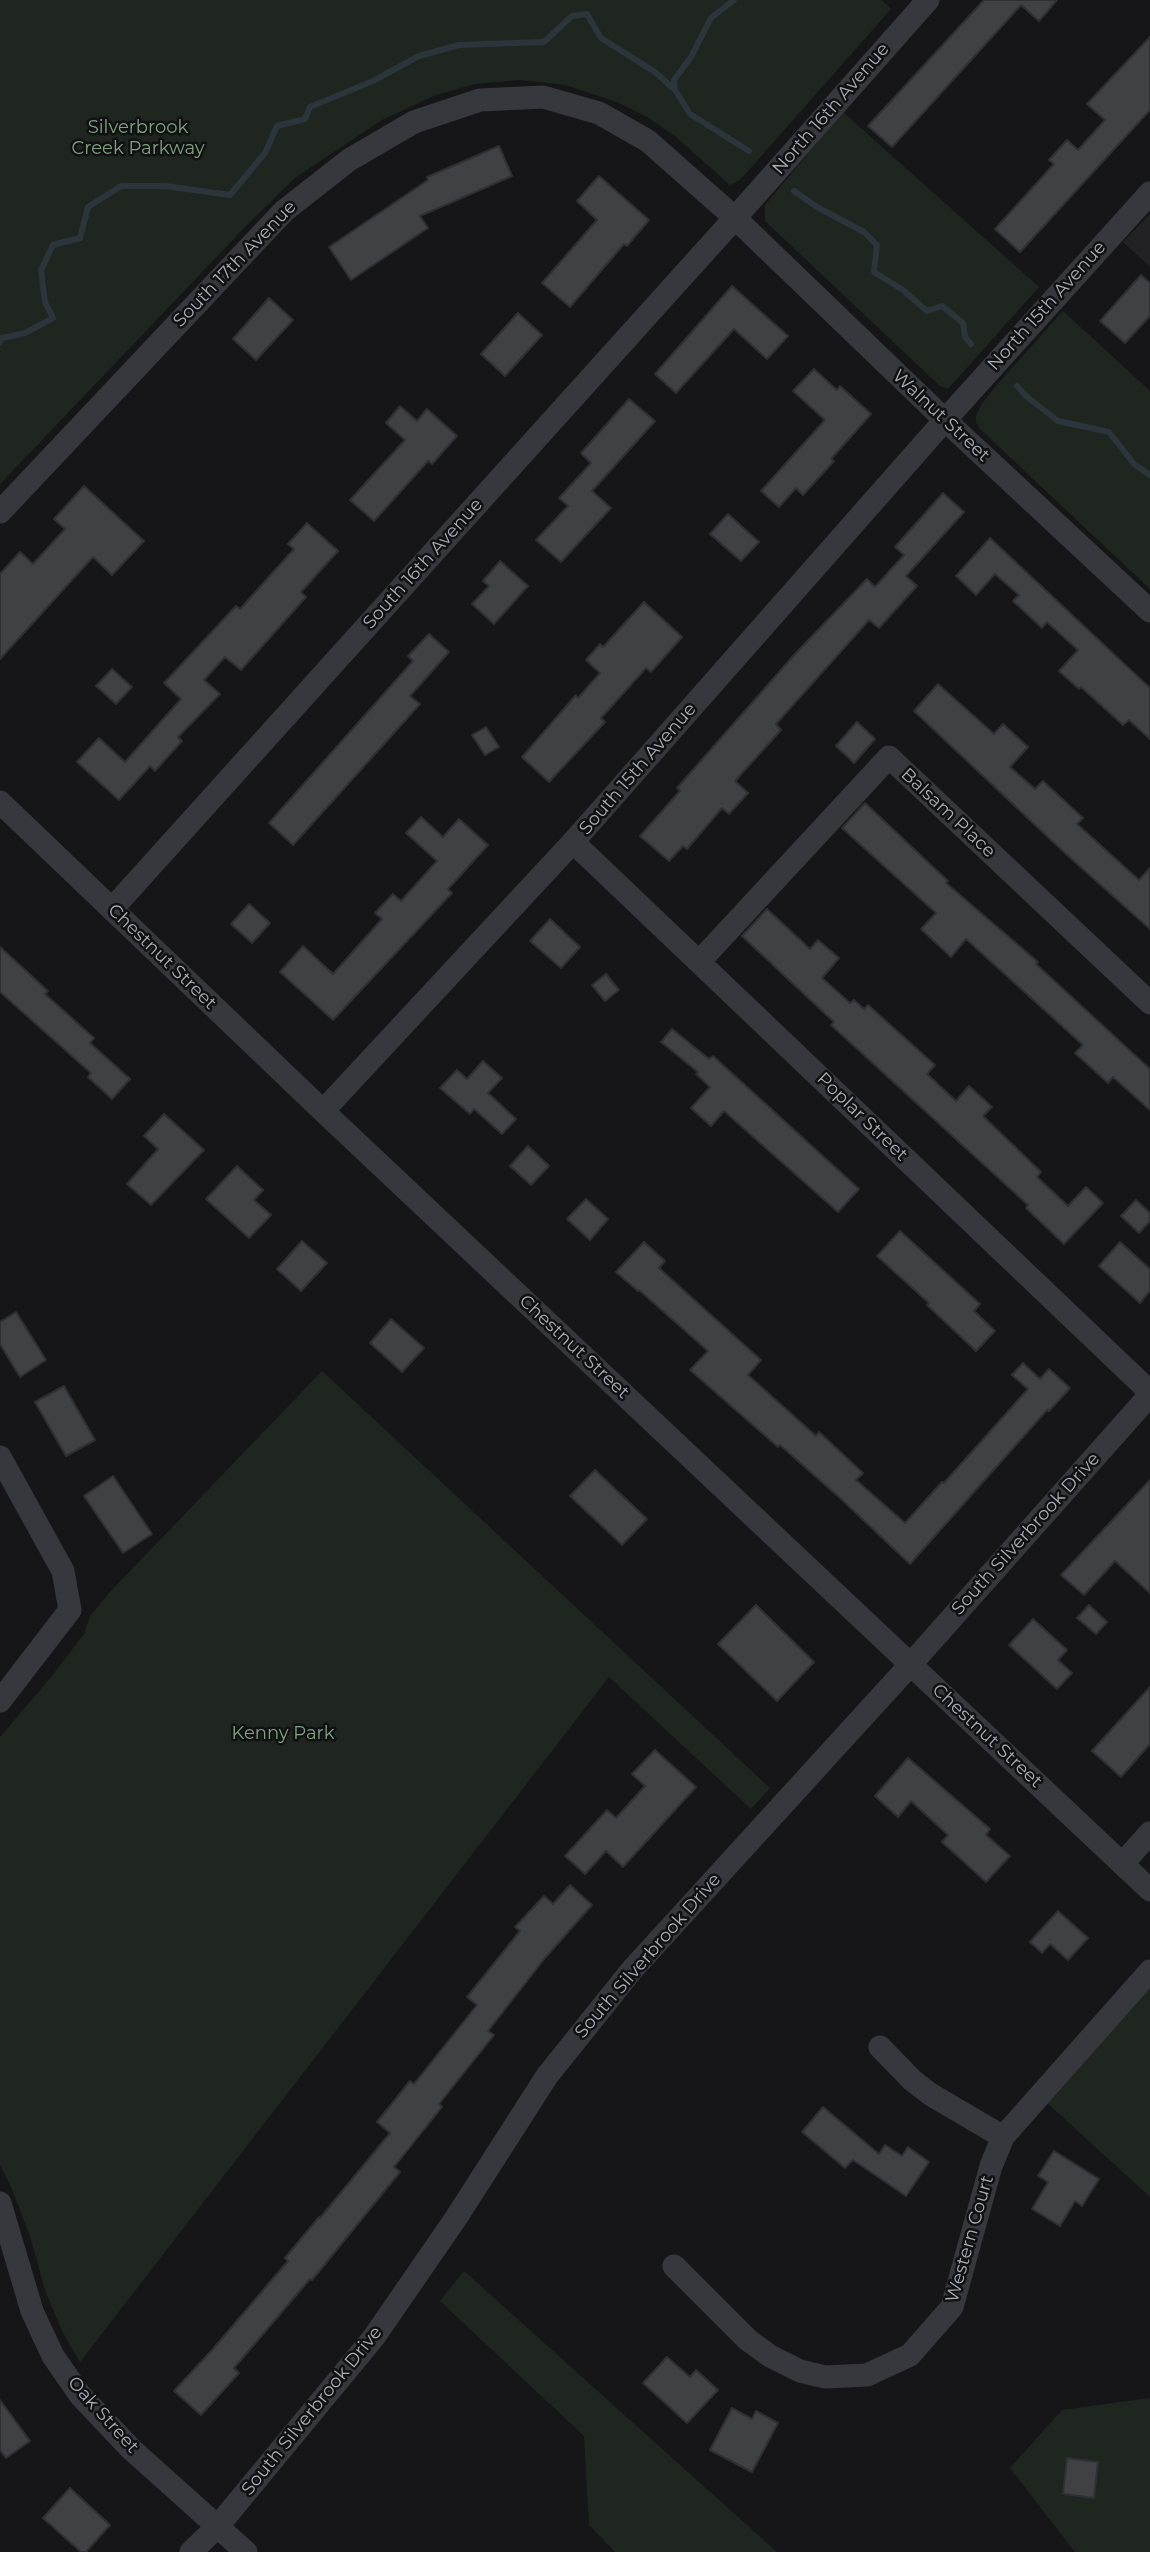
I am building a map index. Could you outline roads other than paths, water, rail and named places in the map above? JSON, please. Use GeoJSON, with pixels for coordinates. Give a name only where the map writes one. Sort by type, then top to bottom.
{"type":"FeatureCollection","features":[{"type":"Feature","properties":{"kind":"street","name":"North 16th Avenue"},"geometry":{"type":"LineString","coordinates":[[735,218],[928,0]]}},
{"type":"Feature","properties":{"kind":"street","name":"South 17th Avenue"},"geometry":{"type":"LineString","coordinates":[[0,512],[284,211],[349,160],[414,122],[480,100],[543,97],[599,113],[648,141],[735,218]]}},
{"type":"Feature","properties":{"kind":"street","name":"North 15th Avenue"},"geometry":{"type":"LineString","coordinates":[[945,420],[1150,192]]}},
{"type":"Feature","properties":{"kind":"street","name":"Walnut Street"},"geometry":{"type":"LineString","coordinates":[[735,218],[945,420],[1150,611]]}},
{"type":"Feature","properties":{"kind":"street","name":"South 16th Avenue"},"geometry":{"type":"LineString","coordinates":[[112,909],[735,218]]}},
{"type":"Feature","properties":{"kind":"street","name":"South 15th Avenue"},"geometry":{"type":"LineString","coordinates":[[323,1111],[573,842],[945,420]]}},
{"type":"Feature","properties":{"kind":"street","name":"Balsam Place"},"geometry":{"type":"LineString","coordinates":[[699,962],[889,757],[1150,1003]]}},
{"type":"Feature","properties":{"kind":"street","name":"Chestnut Street"},"geometry":{"type":"LineString","coordinates":[[0,802],[323,1111],[1150,1890]]}},
{"type":"Feature","properties":{"kind":"street","name":"Poplar Street"},"geometry":{"type":"LineString","coordinates":[[573,842],[1150,1394]]}},
{"type":"Feature","properties":{"kind":"street","name":"South Silverbrook Drive"},"geometry":{"type":"LineString","coordinates":[[191,2552],[218,2526],[374,2337],[456,2218],[547,2076],[631,1971],[911,1664],[1150,1394]]}},
{"type":"Feature","properties":{"kind":"street"},"geometry":{"type":"LineString","coordinates":[[0,1457],[63,1571],[71,1610],[0,1701]]}},
{"type":"Feature","properties":{"kind":"street"},"geometry":{"type":"LineString","coordinates":[[1122,1864],[1150,1833]]}},
{"type":"Feature","properties":{"kind":"street","name":"Western Court"},"geometry":{"type":"LineString","coordinates":[[674,2266],[748,2340],[800,2371],[825,2378],[867,2375],[911,2355],[952,2307],[992,2166],[1003,2137],[1150,1971]]}},
{"type":"Feature","properties":{"kind":"street"},"geometry":{"type":"LineString","coordinates":[[880,2047],[912,2080],[930,2094],[1003,2137]]}},
{"type":"Feature","properties":{"kind":"street","name":"Oak Street"},"geometry":{"type":"LineString","coordinates":[[0,2203],[33,2311],[52,2356],[80,2395],[131,2449],[246,2552]]}},
{"type":"Feature","properties":{"kind":"waterway"},"geometry":{"type":"LineString","coordinates":[[675,90],[674,80],[691,57],[711,18],[734,0]]}},
{"type":"Feature","properties":{"kind":"waterway"},"geometry":{"type":"LineString","coordinates":[[0,342],[2,338],[25,333],[53,318],[45,302],[41,270],[53,245],[80,238],[88,207],[121,186],[165,186],[230,195],[265,153],[277,126],[305,119],[310,107],[373,81],[419,56],[459,45],[544,42],[572,16],[587,14],[601,38],[655,72],[675,90],[690,114],[749,151]]}},
{"type":"Feature","properties":{"kind":"waterway"},"geometry":{"type":"LineString","coordinates":[[794,191],[817,207],[864,232],[877,245],[874,272],[903,290],[927,311],[942,306],[963,323],[965,337],[971,344]]}},
{"type":"Feature","properties":{"kind":"waterway"},"geometry":{"type":"LineString","coordinates":[[1017,386],[1058,421],[1109,432],[1134,464],[1150,475]]}},
{"type":"Feature","properties":{"kind":"park label","name":"Silverbrook Creek Parkway"},"geometry":{"type":"Point","coordinates":[138,138]}},
{"type":"Feature","properties":{"kind":"park label","name":"Kenny Park"},"geometry":{"type":"Point","coordinates":[283,1734]}}]}
